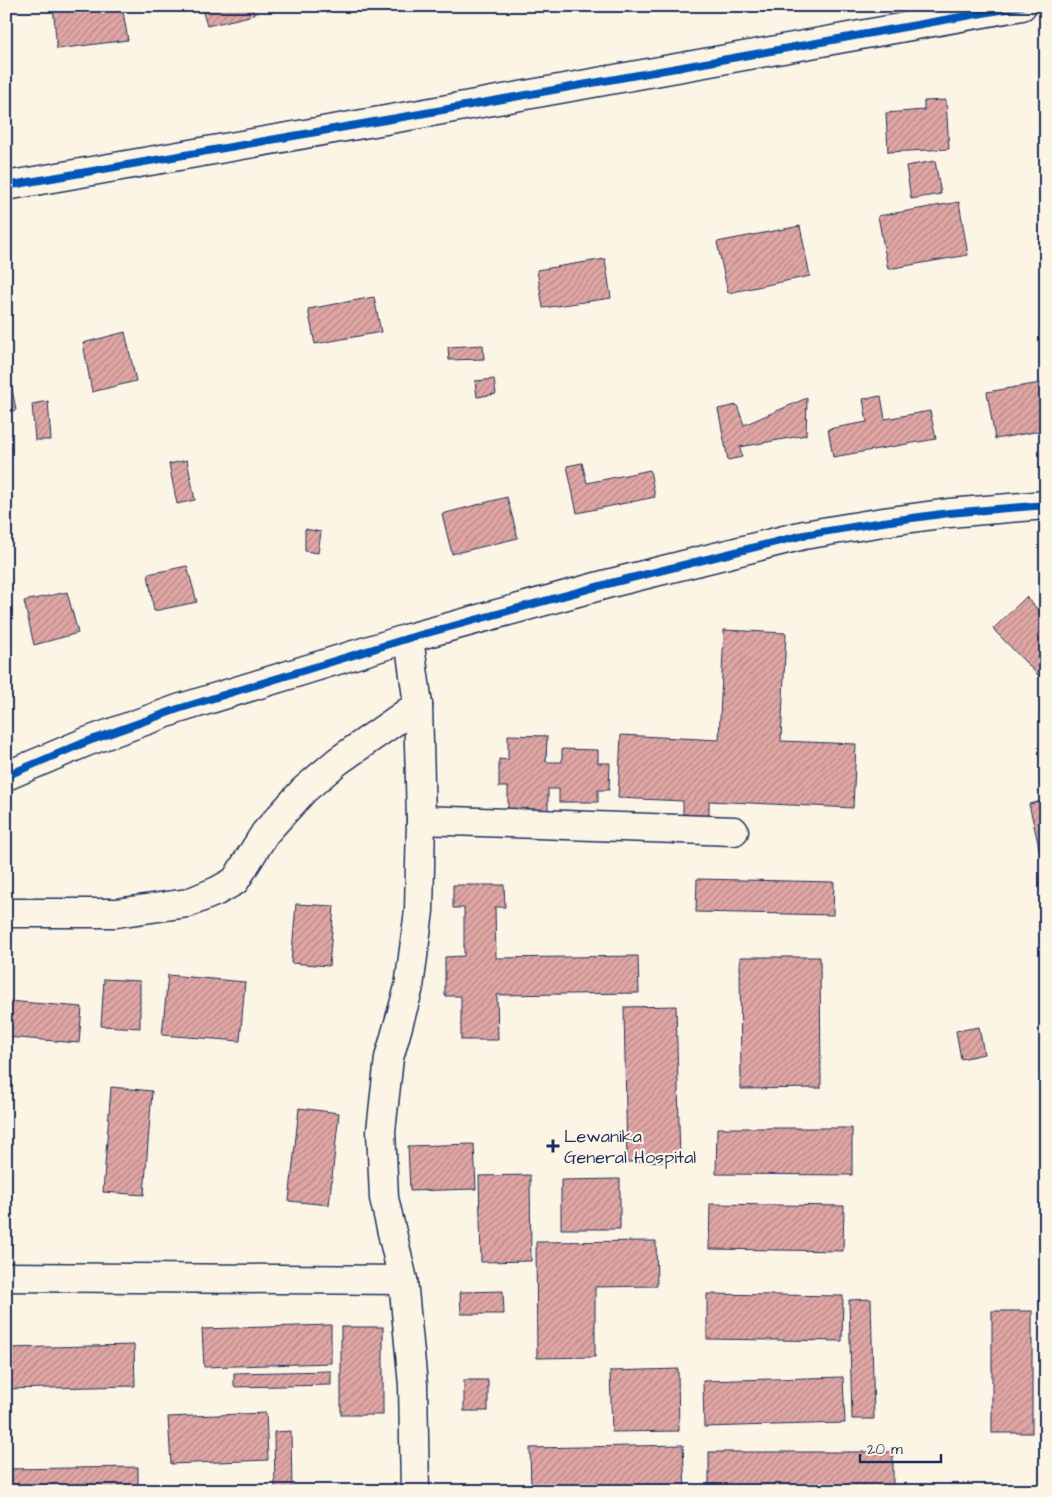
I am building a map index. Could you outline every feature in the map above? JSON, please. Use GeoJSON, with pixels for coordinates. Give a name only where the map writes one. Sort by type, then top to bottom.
{"type":"FeatureCollection","features":[{"type":"Feature","properties":{"kind":"street"},"geometry":{"type":"LineString","coordinates":[[6,186],[410,116],[1022,6]]}},
{"type":"Feature","properties":{"kind":"street"},"geometry":{"type":"LineString","coordinates":[[6,776],[86,742],[178,709],[410,638],[607,584],[804,535],[940,514],[1046,506]]}},
{"type":"Feature","properties":{"kind":"street"},"geometry":{"type":"LineString","coordinates":[[410,638],[418,705],[421,820],[419,911],[409,987],[389,1058],[381,1130],[384,1198],[403,1280],[413,1385],[415,1491]]}},
{"type":"Feature","properties":{"kind":"street"},"geometry":{"type":"LineString","coordinates":[[6,913],[116,913],[188,903],[217,891],[235,881],[265,833],[304,790],[346,755],[418,705]]}},
{"type":"Feature","properties":{"kind":"street"},"geometry":{"type":"LineString","coordinates":[[421,820],[734,831]]}},
{"type":"Feature","properties":{"kind":"street"},"geometry":{"type":"LineString","coordinates":[[6,1277],[403,1280]]}},
{"type":"Feature","properties":{"kind":"building"},"geometry":{"type":"Polygon","coordinates":[[[53,6],[122,6],[128,40],[57,49],[53,6]]]}},
{"type":"Feature","properties":{"kind":"building"},"geometry":{"type":"Polygon","coordinates":[[[201,6],[251,6],[254,15],[207,26],[201,6]]]}},
{"type":"Feature","properties":{"kind":"building"},"geometry":{"type":"Polygon","coordinates":[[[946,100],[949,149],[888,152],[886,113],[924,110],[924,101],[946,100]]]}},
{"type":"Feature","properties":{"kind":"building"},"geometry":{"type":"Polygon","coordinates":[[[935,161],[941,194],[911,199],[906,166],[935,161]]]}},
{"type":"Feature","properties":{"kind":"building"},"geometry":{"type":"Polygon","coordinates":[[[959,202],[968,255],[888,269],[878,216],[959,202]]]}},
{"type":"Feature","properties":{"kind":"building"},"geometry":{"type":"Polygon","coordinates":[[[800,226],[810,276],[728,293],[717,242],[800,226]]]}},
{"type":"Feature","properties":{"kind":"building"},"geometry":{"type":"Polygon","coordinates":[[[605,259],[611,298],[543,308],[537,270],[605,259]]]}},
{"type":"Feature","properties":{"kind":"building"},"geometry":{"type":"Polygon","coordinates":[[[374,297],[381,332],[315,344],[308,309],[374,297]]]}},
{"type":"Feature","properties":{"kind":"building"},"geometry":{"type":"Polygon","coordinates":[[[125,332],[136,381],[92,392],[83,343],[125,332]]]}},
{"type":"Feature","properties":{"kind":"building"},"geometry":{"type":"Polygon","coordinates":[[[483,345],[484,359],[449,360],[448,347],[483,345]]]}},
{"type":"Feature","properties":{"kind":"building"},"geometry":{"type":"Polygon","coordinates":[[[6,367],[8,367],[16,410],[6,412],[6,367]]]}},
{"type":"Feature","properties":{"kind":"building"},"geometry":{"type":"Polygon","coordinates":[[[494,379],[496,394],[477,397],[475,381],[494,379]]]}},
{"type":"Feature","properties":{"kind":"building"},"geometry":{"type":"Polygon","coordinates":[[[1046,382],[1046,430],[995,439],[987,392],[1046,382]]]}},
{"type":"Feature","properties":{"kind":"building"},"geometry":{"type":"Polygon","coordinates":[[[881,396],[885,419],[930,411],[936,439],[833,457],[828,429],[867,422],[863,399],[881,396]]]}},
{"type":"Feature","properties":{"kind":"building"},"geometry":{"type":"Polygon","coordinates":[[[807,398],[806,435],[740,447],[742,457],[728,460],[718,409],[737,405],[744,425],[807,398]]]}},
{"type":"Feature","properties":{"kind":"building"},"geometry":{"type":"Polygon","coordinates":[[[48,401],[51,440],[35,440],[32,404],[48,401]]]}},
{"type":"Feature","properties":{"kind":"building"},"geometry":{"type":"Polygon","coordinates":[[[187,460],[195,500],[177,504],[169,464],[187,460]]]}},
{"type":"Feature","properties":{"kind":"building"},"geometry":{"type":"Polygon","coordinates":[[[582,463],[587,483],[650,470],[655,497],[577,513],[567,466],[582,463]]]}},
{"type":"Feature","properties":{"kind":"building"},"geometry":{"type":"Polygon","coordinates":[[[507,497],[518,538],[452,554],[442,514],[507,497]]]}},
{"type":"Feature","properties":{"kind":"building"},"geometry":{"type":"Polygon","coordinates":[[[305,529],[321,532],[318,553],[305,551],[305,529]]]}},
{"type":"Feature","properties":{"kind":"building"},"geometry":{"type":"Polygon","coordinates":[[[187,566],[197,602],[154,611],[148,574],[187,566]]]}},
{"type":"Feature","properties":{"kind":"building"},"geometry":{"type":"Polygon","coordinates":[[[67,592],[78,633],[34,645],[24,601],[67,592]]]}},
{"type":"Feature","properties":{"kind":"building"},"geometry":{"type":"Polygon","coordinates":[[[1026,597],[1046,618],[1046,669],[1039,676],[993,629],[1026,597]]]}},
{"type":"Feature","properties":{"kind":"building"},"geometry":{"type":"Polygon","coordinates":[[[724,630],[786,633],[781,741],[856,744],[853,808],[709,801],[709,816],[683,814],[683,801],[618,798],[621,735],[719,740],[724,630]]]}},
{"type":"Feature","properties":{"kind":"building"},"geometry":{"type":"Polygon","coordinates":[[[508,735],[547,736],[546,762],[562,762],[562,749],[598,750],[598,763],[610,763],[609,790],[598,790],[598,802],[559,802],[559,789],[548,789],[548,813],[508,813],[508,787],[499,787],[499,759],[508,760],[508,735]]]}},
{"type":"Feature","properties":{"kind":"building"},"geometry":{"type":"Polygon","coordinates":[[[1046,800],[1046,868],[1044,869],[1029,804],[1046,800]]]}},
{"type":"Feature","properties":{"kind":"building"},"geometry":{"type":"Polygon","coordinates":[[[697,879],[834,882],[833,915],[696,912],[697,879]]]}},
{"type":"Feature","properties":{"kind":"building"},"geometry":{"type":"Polygon","coordinates":[[[453,885],[504,885],[505,907],[495,907],[496,958],[638,956],[639,993],[497,995],[498,1040],[461,1040],[461,996],[445,996],[445,957],[464,956],[464,908],[453,908],[453,885]]]}},
{"type":"Feature","properties":{"kind":"building"},"geometry":{"type":"Polygon","coordinates":[[[296,904],[334,906],[329,966],[291,963],[296,904]]]}},
{"type":"Feature","properties":{"kind":"building"},"geometry":{"type":"Polygon","coordinates":[[[740,957],[820,957],[821,1088],[741,1089],[740,957]]]}},
{"type":"Feature","properties":{"kind":"building"},"geometry":{"type":"Polygon","coordinates":[[[168,975],[245,982],[240,1041],[162,1035],[168,975]]]}},
{"type":"Feature","properties":{"kind":"building"},"geometry":{"type":"Polygon","coordinates":[[[104,979],[140,981],[140,1028],[101,1026],[104,979]]]}},
{"type":"Feature","properties":{"kind":"building"},"geometry":{"type":"Polygon","coordinates":[[[8,1001],[82,1007],[79,1043],[6,1037],[8,1001]]]}},
{"type":"Feature","properties":{"kind":"building"},"geometry":{"type":"Polygon","coordinates":[[[676,1006],[680,1161],[627,1162],[624,1007],[676,1006]]]}},
{"type":"Feature","properties":{"kind":"building"},"geometry":{"type":"Polygon","coordinates":[[[979,1027],[984,1054],[961,1059],[956,1031],[979,1027]]]}},
{"type":"Feature","properties":{"kind":"building"},"geometry":{"type":"Polygon","coordinates":[[[111,1087],[152,1091],[144,1195],[103,1192],[111,1087]]]}},
{"type":"Feature","properties":{"kind":"building"},"geometry":{"type":"Polygon","coordinates":[[[299,1108],[339,1113],[329,1205],[289,1201],[299,1108]]]}},
{"type":"Feature","properties":{"kind":"building"},"geometry":{"type":"Polygon","coordinates":[[[717,1128],[852,1128],[852,1175],[716,1174],[717,1128]]]}},
{"type":"Feature","properties":{"kind":"building"},"geometry":{"type":"Polygon","coordinates":[[[474,1144],[476,1189],[410,1191],[408,1146],[474,1144]]]}},
{"type":"Feature","properties":{"kind":"building"},"geometry":{"type":"Polygon","coordinates":[[[530,1175],[531,1261],[481,1262],[479,1176],[530,1175]]]}},
{"type":"Feature","properties":{"kind":"building"},"geometry":{"type":"Polygon","coordinates":[[[620,1179],[620,1229],[561,1229],[561,1180],[620,1179]]]}},
{"type":"Feature","properties":{"kind":"building"},"geometry":{"type":"Polygon","coordinates":[[[710,1204],[844,1206],[843,1251],[709,1249],[710,1204]]]}},
{"type":"Feature","properties":{"kind":"building"},"geometry":{"type":"Polygon","coordinates":[[[656,1241],[657,1286],[595,1287],[595,1357],[537,1358],[536,1242],[656,1241]]]}},
{"type":"Feature","properties":{"kind":"building"},"geometry":{"type":"Polygon","coordinates":[[[503,1291],[504,1314],[461,1314],[460,1292],[503,1291]]]}},
{"type":"Feature","properties":{"kind":"building"},"geometry":{"type":"Polygon","coordinates":[[[707,1294],[843,1296],[842,1341],[707,1339],[707,1294]]]}},
{"type":"Feature","properties":{"kind":"building"},"geometry":{"type":"Polygon","coordinates":[[[871,1299],[874,1419],[852,1419],[849,1300],[871,1299]]]}},
{"type":"Feature","properties":{"kind":"building"},"geometry":{"type":"Polygon","coordinates":[[[992,1311],[1032,1311],[1032,1433],[992,1433],[992,1311]]]}},
{"type":"Feature","properties":{"kind":"building"},"geometry":{"type":"Polygon","coordinates":[[[331,1325],[331,1363],[204,1367],[202,1329],[331,1325]]]}},
{"type":"Feature","properties":{"kind":"building"},"geometry":{"type":"Polygon","coordinates":[[[341,1327],[383,1327],[383,1415],[341,1415],[341,1327]]]}},
{"type":"Feature","properties":{"kind":"building"},"geometry":{"type":"Polygon","coordinates":[[[134,1345],[135,1386],[6,1389],[6,1348],[134,1345]]]}},
{"type":"Feature","properties":{"kind":"building"},"geometry":{"type":"Polygon","coordinates":[[[678,1369],[679,1431],[612,1432],[610,1371],[678,1369]]]}},
{"type":"Feature","properties":{"kind":"building"},"geometry":{"type":"Polygon","coordinates":[[[331,1371],[331,1385],[234,1387],[234,1373],[331,1371]]]}},
{"type":"Feature","properties":{"kind":"building"},"geometry":{"type":"Polygon","coordinates":[[[843,1377],[845,1423],[704,1427],[703,1381],[843,1377]]]}},
{"type":"Feature","properties":{"kind":"building"},"geometry":{"type":"Polygon","coordinates":[[[464,1380],[488,1380],[488,1411],[464,1411],[464,1380]]]}},
{"type":"Feature","properties":{"kind":"building"},"geometry":{"type":"Polygon","coordinates":[[[266,1413],[268,1460],[171,1464],[168,1417],[266,1413]]]}},
{"type":"Feature","properties":{"kind":"building"},"geometry":{"type":"Polygon","coordinates":[[[291,1431],[292,1491],[275,1491],[274,1432],[291,1431]]]}},
{"type":"Feature","properties":{"kind":"building"},"geometry":{"type":"Polygon","coordinates":[[[683,1445],[685,1491],[531,1491],[530,1448],[683,1445]]]}},
{"type":"Feature","properties":{"kind":"building"},"geometry":{"type":"Polygon","coordinates":[[[709,1452],[893,1452],[893,1491],[709,1491],[709,1452]]]}},
{"type":"Feature","properties":{"kind":"building"},"geometry":{"type":"Polygon","coordinates":[[[138,1467],[138,1491],[6,1491],[6,1469],[138,1467]]]}},
{"type":"Feature","properties":{"kind":"cycle path"},"geometry":{"type":"LineString","coordinates":[[6,186],[1022,6]]}},
{"type":"Feature","properties":{"kind":"cycle path"},"geometry":{"type":"LineString","coordinates":[[6,776],[86,742],[178,709],[409,638],[607,584],[804,535],[949,513],[1046,505]]}},
{"type":"Feature","properties":{"kind":"place","name":"Lewanika General Hospital"},"geometry":{"type":"Point","coordinates":[553,1146]}}]}
